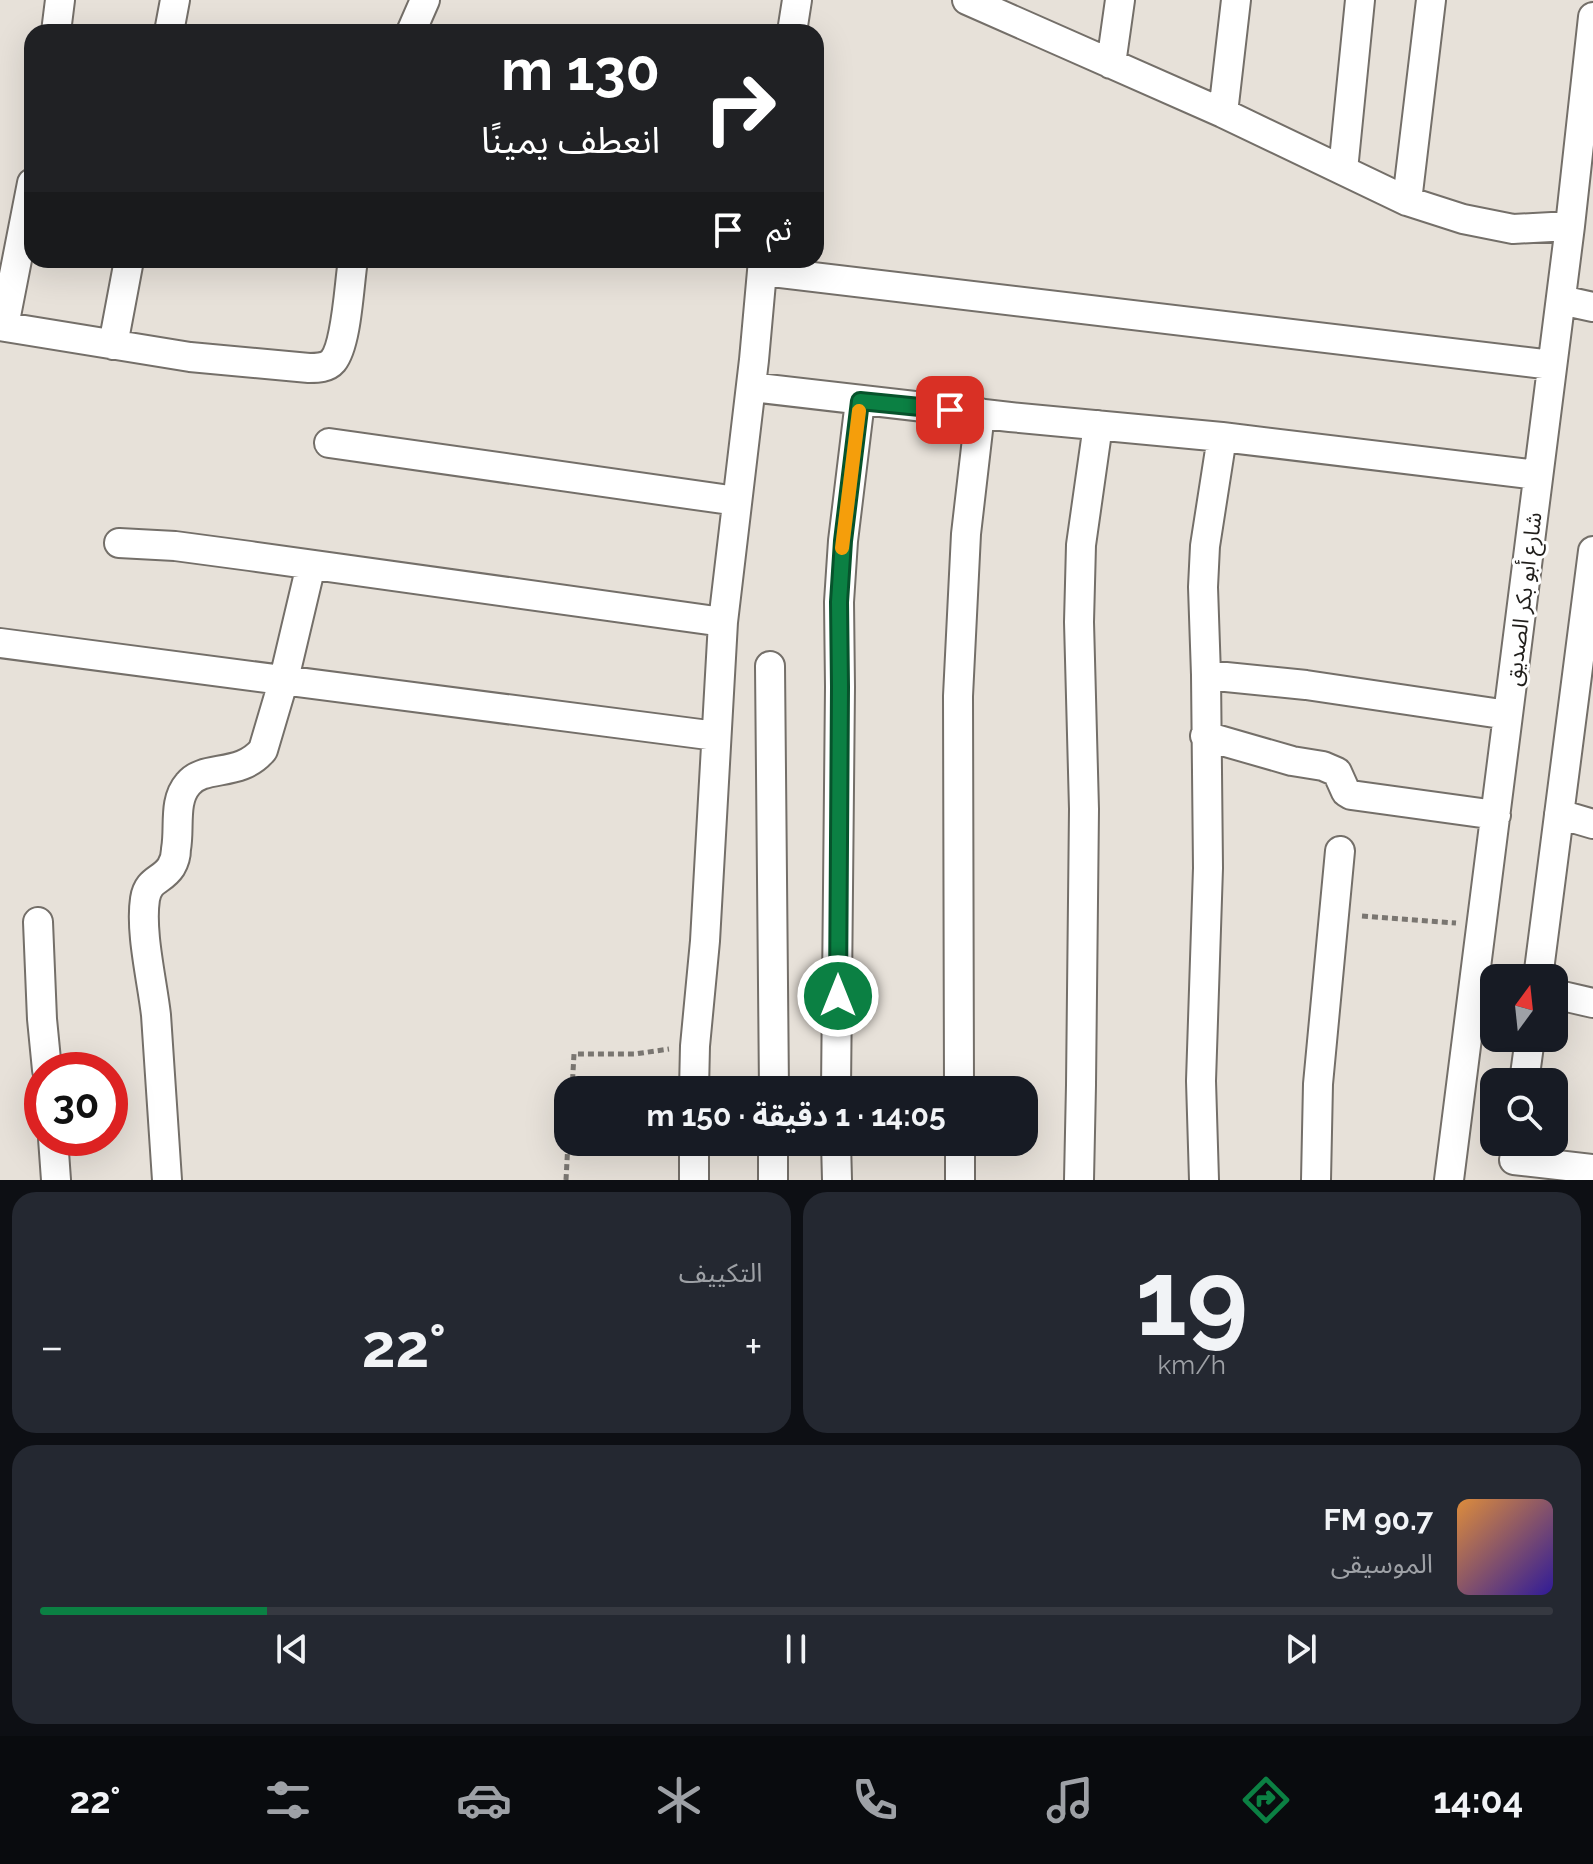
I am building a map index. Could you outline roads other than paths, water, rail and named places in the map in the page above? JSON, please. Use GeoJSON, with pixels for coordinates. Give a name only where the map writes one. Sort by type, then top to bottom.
{"type":"FeatureCollection","features":[{"type":"Feature","properties":{"kind":"street"},"geometry":{"type":"LineString","coordinates":[[57,24],[60,0]]}},
{"type":"Feature","properties":{"kind":"street"},"geometry":{"type":"LineString","coordinates":[[170,24],[175,0]]}},
{"type":"Feature","properties":{"kind":"street"},"geometry":{"type":"LineString","coordinates":[[414,24],[425,0]]}},
{"type":"Feature","properties":{"kind":"street"},"geometry":{"type":"LineString","coordinates":[[793,24],[797,0]]}},
{"type":"Feature","properties":{"kind":"street"},"geometry":{"type":"LineString","coordinates":[[967,0],[995,6],[1111,64],[1223,113],[1407,201],[1463,219],[1513,229],[1570,226]]}},
{"type":"Feature","properties":{"kind":"street"},"geometry":{"type":"LineString","coordinates":[[1111,64],[1120,0]]}},
{"type":"Feature","properties":{"kind":"street"},"geometry":{"type":"LineString","coordinates":[[1223,113],[1236,0]]}},
{"type":"Feature","properties":{"kind":"street"},"geometry":{"type":"LineString","coordinates":[[1343,170],[1360,0]]}},
{"type":"Feature","properties":{"kind":"street"},"geometry":{"type":"LineString","coordinates":[[1407,201],[1431,0]]}},
{"type":"Feature","properties":{"kind":"street","name":"شارع أبو بكر الصديق"},"geometry":{"type":"LineString","coordinates":[[1449,1180],[1561,300],[1593,17]]}},
{"type":"Feature","properties":{"kind":"street"},"geometry":{"type":"LineString","coordinates":[[24,221],[2,326],[190,357],[324,367],[332,362],[341,347],[352,268]]}},
{"type":"Feature","properties":{"kind":"street"},"geometry":{"type":"LineString","coordinates":[[113,345],[127,268]]}},
{"type":"Feature","properties":{"kind":"street"},"geometry":{"type":"LineString","coordinates":[[694,1076],[723,622],[763,268]]}},
{"type":"Feature","properties":{"kind":"street"},"geometry":{"type":"LineString","coordinates":[[787,268],[1552,365]]}},
{"type":"Feature","properties":{"kind":"street"},"geometry":{"type":"LineString","coordinates":[[1561,300],[1593,307]]}},
{"type":"Feature","properties":{"kind":"street"},"geometry":{"type":"LineString","coordinates":[[751,387],[860,401],[1222,437],[1538,475]]}},
{"type":"Feature","properties":{"kind":"street"},"geometry":{"type":"LineString","coordinates":[[836,1076],[839,602],[860,401]]}},
{"type":"Feature","properties":{"kind":"street"},"geometry":{"type":"LineString","coordinates":[[959,1076],[958,683],[966,534],[980,413]]}},
{"type":"Feature","properties":{"kind":"street"},"geometry":{"type":"LineString","coordinates":[[1079,1180],[1084,809],[1080,576],[1081,545],[1098,425]]}},
{"type":"Feature","properties":{"kind":"street"},"geometry":{"type":"LineString","coordinates":[[1204,1180],[1201,1081],[1208,868],[1203,611],[1205,546],[1222,437]]}},
{"type":"Feature","properties":{"kind":"street"},"geometry":{"type":"LineString","coordinates":[[329,443],[737,501]]}},
{"type":"Feature","properties":{"kind":"street"},"geometry":{"type":"LineString","coordinates":[[119,543],[175,546],[723,622]]}},
{"type":"Feature","properties":{"kind":"street"},"geometry":{"type":"LineString","coordinates":[[1540,964],[1559,814],[1585,672],[1593,551]]}},
{"type":"Feature","properties":{"kind":"street"},"geometry":{"type":"LineString","coordinates":[[167,1180],[155,1013],[143,912],[146,893],[151,883],[162,877],[171,866],[176,849],[179,805],[189,782],[199,775],[232,769],[257,758],[263,750],[284,679],[311,565]]}},
{"type":"Feature","properties":{"kind":"street"},"geometry":{"type":"LineString","coordinates":[[0,643],[716,736]]}},
{"type":"Feature","properties":{"kind":"street"},"geometry":{"type":"LineString","coordinates":[[770,666],[774,1076]]}},
{"type":"Feature","properties":{"kind":"street"},"geometry":{"type":"LineString","coordinates":[[1206,675],[1306,685],[1508,715]]}},
{"type":"Feature","properties":{"kind":"street"},"geometry":{"type":"LineString","coordinates":[[1205,736],[1330,769],[1337,772],[1346,792],[1351,795],[1496,815]]}},
{"type":"Feature","properties":{"kind":"street"},"geometry":{"type":"LineString","coordinates":[[1559,814],[1593,824]]}},
{"type":"Feature","properties":{"kind":"street"},"geometry":{"type":"LineString","coordinates":[[1316,1180],[1318,1084],[1340,851]]}},
{"type":"Feature","properties":{"kind":"street"},"geometry":{"type":"LineString","coordinates":[[38,922],[45,1052]]}},
{"type":"Feature","properties":{"kind":"street"},"geometry":{"type":"LineString","coordinates":[[1568,997],[1593,1003]]}},
{"type":"Feature","properties":{"kind":"street"},"geometry":{"type":"LineString","coordinates":[[54,1156],[56,1180]]}},
{"type":"Feature","properties":{"kind":"street"},"geometry":{"type":"LineString","coordinates":[[694,1156],[694,1180]]}},
{"type":"Feature","properties":{"kind":"street"},"geometry":{"type":"LineString","coordinates":[[773,1156],[773,1180]]}},
{"type":"Feature","properties":{"kind":"street"},"geometry":{"type":"LineString","coordinates":[[836,1156],[837,1180]]}},
{"type":"Feature","properties":{"kind":"street"},"geometry":{"type":"LineString","coordinates":[[960,1156],[960,1180]]}},
{"type":"Feature","properties":{"kind":"street"},"geometry":{"type":"LineString","coordinates":[[1514,1161],[1593,1169]]}}]}
